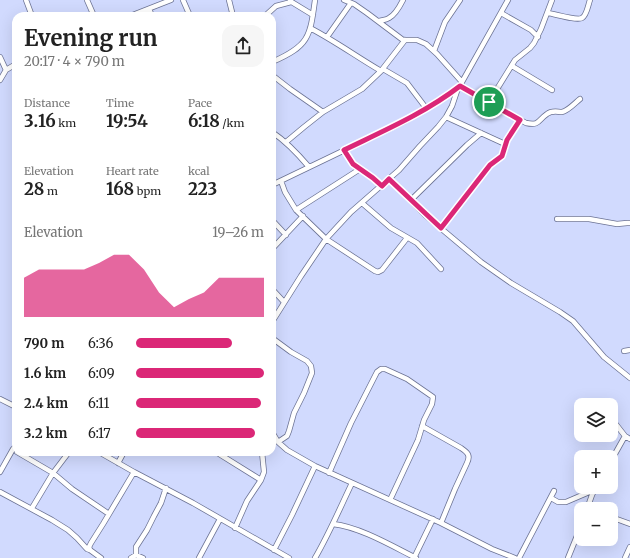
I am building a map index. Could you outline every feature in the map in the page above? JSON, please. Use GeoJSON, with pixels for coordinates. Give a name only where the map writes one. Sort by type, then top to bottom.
{"type":"FeatureCollection","features":[{"type":"Feature","properties":{"kind":"street"},"geometry":{"type":"LineString","coordinates":[[26,0],[30,12]]}},
{"type":"Feature","properties":{"kind":"street"},"geometry":{"type":"LineString","coordinates":[[87,0],[92,12]]}},
{"type":"Feature","properties":{"kind":"street"},"geometry":{"type":"LineString","coordinates":[[141,12],[171,0]]}},
{"type":"Feature","properties":{"kind":"street"},"geometry":{"type":"LineString","coordinates":[[183,0],[188,12]]}},
{"type":"Feature","properties":{"kind":"street"},"geometry":{"type":"LineString","coordinates":[[229,0],[232,12]]}},
{"type":"Feature","properties":{"kind":"street"},"geometry":{"type":"LineString","coordinates":[[274,0],[276,6]]}},
{"type":"Feature","properties":{"kind":"street"},"geometry":{"type":"LineString","coordinates":[[276,60],[293,52],[301,46],[310,28],[315,0]]}},
{"type":"Feature","properties":{"kind":"street"},"geometry":{"type":"LineString","coordinates":[[344,0],[354,2],[402,39],[420,41],[426,44],[434,51],[460,85],[526,123],[535,124],[540,122],[549,113],[566,111],[580,99]]}},
{"type":"Feature","properties":{"kind":"street"},"geometry":{"type":"LineString","coordinates":[[379,21],[391,17],[401,5],[403,0]]}},
{"type":"Feature","properties":{"kind":"street"},"geometry":{"type":"LineString","coordinates":[[434,51],[446,22],[460,0]]}},
{"type":"Feature","properties":{"kind":"street"},"geometry":{"type":"LineString","coordinates":[[276,315],[326,239],[351,212],[399,170],[446,117],[460,85],[508,0]]}},
{"type":"Feature","properties":{"kind":"street"},"geometry":{"type":"LineString","coordinates":[[489,102],[515,60],[530,48],[538,37],[552,0]]}},
{"type":"Feature","properties":{"kind":"street"},"geometry":{"type":"LineString","coordinates":[[548,13],[581,19],[590,0]]}},
{"type":"Feature","properties":{"kind":"street"},"geometry":{"type":"LineString","coordinates":[[269,12],[276,6],[290,1],[313,15]]}},
{"type":"Feature","properties":{"kind":"street"},"geometry":{"type":"LineString","coordinates":[[327,37],[354,2]]}},
{"type":"Feature","properties":{"kind":"street"},"geometry":{"type":"LineString","coordinates":[[501,13],[531,30],[538,37]]}},
{"type":"Feature","properties":{"kind":"street"},"geometry":{"type":"LineString","coordinates":[[310,28],[327,37],[355,56],[407,83],[426,108]]}},
{"type":"Feature","properties":{"kind":"street"},"geometry":{"type":"LineString","coordinates":[[286,142],[323,112],[362,89],[382,70],[405,40]]}},
{"type":"Feature","properties":{"kind":"street"},"geometry":{"type":"LineString","coordinates":[[0,57],[6,70]]}},
{"type":"Feature","properties":{"kind":"street"},"geometry":{"type":"LineString","coordinates":[[0,80],[6,70],[12,66]]}},
{"type":"Feature","properties":{"kind":"street"},"geometry":{"type":"LineString","coordinates":[[512,66],[552,90]]}},
{"type":"Feature","properties":{"kind":"street"},"geometry":{"type":"LineString","coordinates":[[276,78],[323,112]]}},
{"type":"Feature","properties":{"kind":"street"},"geometry":{"type":"LineString","coordinates":[[276,183],[405,121],[452,92],[460,85]]}},
{"type":"Feature","properties":{"kind":"street"},"geometry":{"type":"LineString","coordinates":[[446,117],[505,144]]}},
{"type":"Feature","properties":{"kind":"street"},"geometry":{"type":"LineString","coordinates":[[441,228],[490,165],[502,156],[507,140],[520,120]]}},
{"type":"Feature","properties":{"kind":"street"},"geometry":{"type":"LineString","coordinates":[[411,200],[481,133]]}},
{"type":"Feature","properties":{"kind":"street"},"geometry":{"type":"LineString","coordinates":[[276,135],[286,142],[309,167]]}},
{"type":"Feature","properties":{"kind":"street"},"geometry":{"type":"LineString","coordinates":[[344,150],[353,164],[382,186]]}},
{"type":"Feature","properties":{"kind":"street"},"geometry":{"type":"LineString","coordinates":[[296,210],[360,169]]}},
{"type":"Feature","properties":{"kind":"street"},"geometry":{"type":"LineString","coordinates":[[389,179],[441,228],[482,262],[511,283],[573,321],[604,357],[630,378]]}},
{"type":"Feature","properties":{"kind":"street"},"geometry":{"type":"LineString","coordinates":[[281,181],[285,192],[296,210],[326,239],[378,272],[382,270],[407,238]]}},
{"type":"Feature","properties":{"kind":"street"},"geometry":{"type":"LineString","coordinates":[[362,203],[391,228],[417,244],[441,269]]}},
{"type":"Feature","properties":{"kind":"street"},"geometry":{"type":"LineString","coordinates":[[276,244],[303,216]]}},
{"type":"Feature","properties":{"kind":"street"},"geometry":{"type":"LineString","coordinates":[[557,219],[589,219],[617,224],[630,223]]}},
{"type":"Feature","properties":{"kind":"street"},"geometry":{"type":"LineString","coordinates":[[276,224],[286,235]]}},
{"type":"Feature","properties":{"kind":"street"},"geometry":{"type":"LineString","coordinates":[[276,293],[284,302]]}},
{"type":"Feature","properties":{"kind":"street"},"geometry":{"type":"LineString","coordinates":[[276,341],[291,352],[308,361],[311,366],[312,373],[294,413],[287,436],[278,442]]}},
{"type":"Feature","properties":{"kind":"street"},"geometry":{"type":"LineString","coordinates":[[624,351],[630,350]]}},
{"type":"Feature","properties":{"kind":"street"},"geometry":{"type":"LineString","coordinates":[[329,473],[354,417],[377,372],[381,369],[385,369],[401,376],[433,397],[432,404],[424,420],[418,440],[390,500]]}},
{"type":"Feature","properties":{"kind":"street"},"geometry":{"type":"LineString","coordinates":[[0,399],[12,405]]}},
{"type":"Feature","properties":{"kind":"street"},"geometry":{"type":"LineString","coordinates":[[422,426],[460,448],[469,456],[468,463],[441,523]]}},
{"type":"Feature","properties":{"kind":"street"},"geometry":{"type":"LineString","coordinates":[[618,427],[630,440]]}},
{"type":"Feature","properties":{"kind":"street"},"geometry":{"type":"LineString","coordinates":[[617,450],[625,436]]}},
{"type":"Feature","properties":{"kind":"street"},"geometry":{"type":"LineString","coordinates":[[276,439],[291,453],[329,473],[433,519],[492,549],[515,558]]}},
{"type":"Feature","properties":{"kind":"street"},"geometry":{"type":"LineString","coordinates":[[0,472],[12,454]]}},
{"type":"Feature","properties":{"kind":"street"},"geometry":{"type":"LineString","coordinates":[[25,456],[53,473],[72,489],[109,514]]}},
{"type":"Feature","properties":{"kind":"street"},"geometry":{"type":"LineString","coordinates":[[32,508],[53,473],[66,456]]}},
{"type":"Feature","properties":{"kind":"street"},"geometry":{"type":"LineString","coordinates":[[107,456],[289,558]]}},
{"type":"Feature","properties":{"kind":"street"},"geometry":{"type":"LineString","coordinates":[[118,462],[122,456]]}},
{"type":"Feature","properties":{"kind":"street"},"geometry":{"type":"LineString","coordinates":[[222,456],[261,480]]}},
{"type":"Feature","properties":{"kind":"street"},"geometry":{"type":"LineString","coordinates":[[235,528],[247,501],[261,480],[264,472],[262,456]]}},
{"type":"Feature","properties":{"kind":"street"},"geometry":{"type":"LineString","coordinates":[[274,550],[315,466]]}},
{"type":"Feature","properties":{"kind":"street"},"geometry":{"type":"LineString","coordinates":[[90,550],[89,547],[91,543],[134,472]]}},
{"type":"Feature","properties":{"kind":"street"},"geometry":{"type":"LineString","coordinates":[[314,558],[323,545],[352,483]]}},
{"type":"Feature","properties":{"kind":"street"},"geometry":{"type":"LineString","coordinates":[[136,555],[136,547],[161,503],[166,488]]}},
{"type":"Feature","properties":{"kind":"street"},"geometry":{"type":"LineString","coordinates":[[519,558],[554,491]]}},
{"type":"Feature","properties":{"kind":"street"},"geometry":{"type":"LineString","coordinates":[[0,492],[32,508],[68,530],[87,549],[101,558]]}},
{"type":"Feature","properties":{"kind":"street"},"geometry":{"type":"LineString","coordinates":[[551,498],[558,502],[566,502],[584,494]]}},
{"type":"Feature","properties":{"kind":"street"},"geometry":{"type":"LineString","coordinates":[[199,558],[220,519]]}},
{"type":"Feature","properties":{"kind":"street"},"geometry":{"type":"LineString","coordinates":[[333,524],[363,532],[415,558],[433,519]]}},
{"type":"Feature","properties":{"kind":"street"},"geometry":{"type":"LineString","coordinates":[[618,520],[630,524]]}},
{"type":"Feature","properties":{"kind":"street"},"geometry":{"type":"LineString","coordinates":[[568,558],[574,543]]}},
{"type":"Feature","properties":{"kind":"street"},"geometry":{"type":"LineString","coordinates":[[625,558],[630,547]]}},
{"type":"Feature","properties":{"kind":"street"},"geometry":{"type":"LineString","coordinates":[[131,558],[136,555]]}},
{"type":"Feature","properties":{"kind":"street"},"geometry":{"type":"LineString","coordinates":[[136,555],[143,558]]}},
{"type":"Feature","properties":{"kind":"route"},"geometry":{"type":"LineString","coordinates":[[460,86],[489,102],[520,120],[505,144],[502,156],[490,165],[441,228],[389,179],[382,186],[353,164],[344,150],[405,121],[460,86]]}}]}
